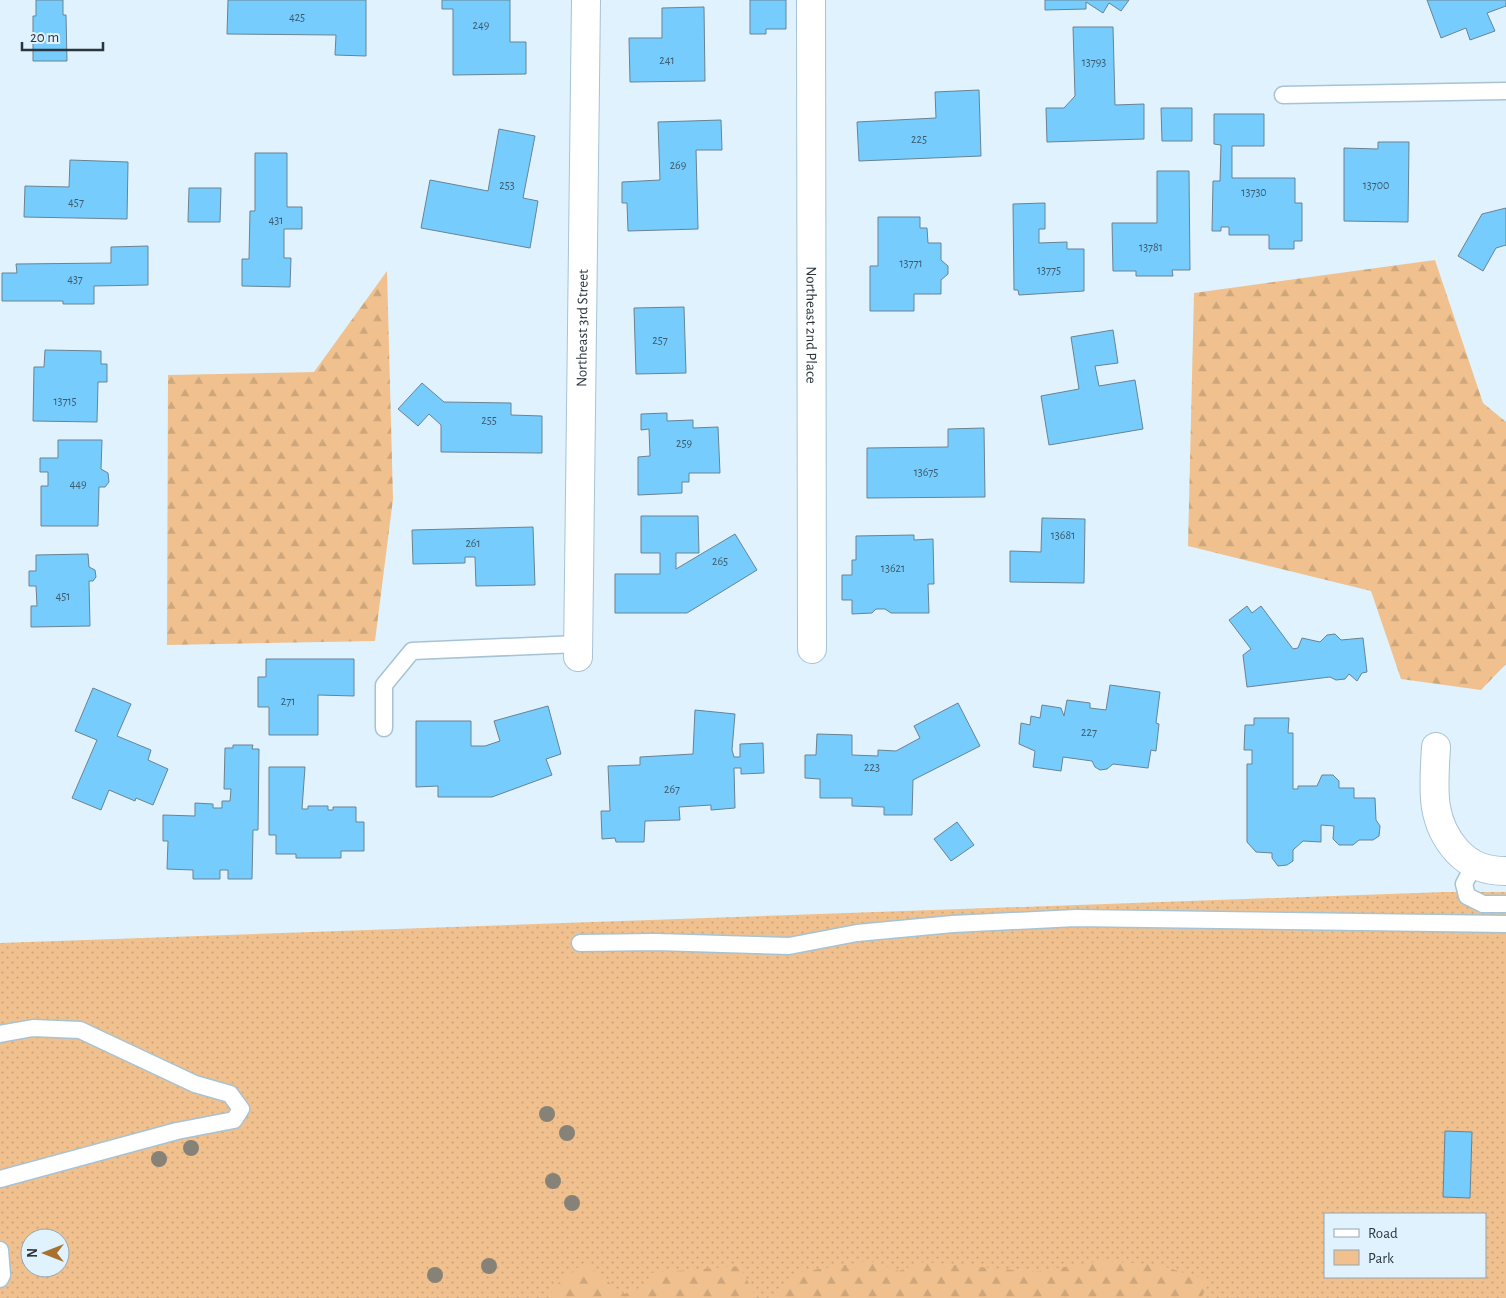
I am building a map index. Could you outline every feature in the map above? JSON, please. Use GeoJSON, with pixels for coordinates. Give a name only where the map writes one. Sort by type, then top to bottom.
{"type":"FeatureCollection","features":[{"type":"Feature","properties":{"kind":"street","name":"Northeast 3rd Street"},"geometry":{"type":"LineString","coordinates":[[578,651],[586,0]]}},
{"type":"Feature","properties":{"kind":"street","name":"Northeast 2nd Place"},"geometry":{"type":"LineString","coordinates":[[810,0],[812,649]]}},
{"type":"Feature","properties":{"kind":"street"},"geometry":{"type":"LineString","coordinates":[[1436,747],[1436,812],[1443,832],[1463,857],[1474,865],[1483,869],[1506,871]]}},
{"type":"Feature","properties":{"kind":"lane"},"geometry":{"type":"LineString","coordinates":[[1283,95],[1506,91]]}},
{"type":"Feature","properties":{"kind":"lane"},"geometry":{"type":"LineString","coordinates":[[384,728],[384,685],[412,651],[578,651]]}},
{"type":"Feature","properties":{"kind":"lane"},"geometry":{"type":"LineString","coordinates":[[1474,865],[1464,884],[1467,896],[1483,904],[1506,904]]}},
{"type":"Feature","properties":{"kind":"lane"},"geometry":{"type":"LineString","coordinates":[[580,943],[656,942],[789,946],[857,933],[953,924],[1076,918],[1506,924]]}},
{"type":"Feature","properties":{"kind":"lane"},"geometry":{"type":"LineString","coordinates":[[0,1034],[34,1028],[80,1030],[195,1084],[230,1094],[242,1110],[234,1120],[177,1132],[0,1179]]}},
{"type":"Feature","properties":{"kind":"lane"},"geometry":{"type":"LineString","coordinates":[[0,1250],[2,1276],[0,1279]]}},
{"type":"Feature","properties":{"kind":"green space"},"geometry":{"type":"Polygon","coordinates":[[[1435,260],[1483,403],[1506,422],[1506,664],[1481,690],[1401,679],[1371,591],[1188,546],[1194,293],[1435,260]]]}},
{"type":"Feature","properties":{"kind":"green space"},"geometry":{"type":"Polygon","coordinates":[[[387,271],[393,499],[375,641],[167,645],[168,375],[314,372],[387,271]]]}},
{"type":"Feature","properties":{"kind":"green space"},"geometry":{"type":"Polygon","coordinates":[[[1445,892],[1506,892],[1506,1298],[0,1298],[0,943],[1445,892]]]}},
{"type":"Feature","properties":{"kind":"green space"},"geometry":{"type":"Polygon","coordinates":[[[869,1261],[899,1271],[924,1262],[1033,1272],[1102,1261],[1159,1265],[1210,1281],[1201,1298],[768,1298],[801,1272],[869,1261]]]}},
{"type":"Feature","properties":{"kind":"green space"},"geometry":{"type":"Polygon","coordinates":[[[584,1263],[624,1294],[645,1286],[651,1273],[740,1266],[756,1298],[551,1298],[552,1288],[584,1263]]]}},
{"type":"Feature","properties":{"kind":"building"},"geometry":{"type":"Polygon","coordinates":[[[36,0],[63,0],[63,15],[66,15],[67,61],[33,61],[33,16],[36,16],[36,0]]]}},
{"type":"Feature","properties":{"kind":"building"},"geometry":{"type":"Polygon","coordinates":[[[228,0],[366,0],[366,56],[335,55],[336,35],[227,34],[228,0]]]}},
{"type":"Feature","properties":{"kind":"building"},"geometry":{"type":"Polygon","coordinates":[[[442,0],[510,0],[510,42],[526,42],[526,74],[453,75],[453,9],[442,9],[442,0]]]}},
{"type":"Feature","properties":{"kind":"building"},"geometry":{"type":"Polygon","coordinates":[[[750,0],[786,0],[786,29],[766,29],[766,34],[750,34],[750,0]]]}},
{"type":"Feature","properties":{"kind":"building"},"geometry":{"type":"Polygon","coordinates":[[[1045,0],[1129,0],[1121,11],[1109,3],[1103,13],[1086,2],[1086,9],[1045,10],[1045,0]]]}},
{"type":"Feature","properties":{"kind":"building"},"geometry":{"type":"Polygon","coordinates":[[[1427,0],[1506,0],[1506,6],[1487,13],[1495,31],[1470,40],[1466,28],[1441,38],[1427,0]]]}},
{"type":"Feature","properties":{"kind":"building"},"geometry":{"type":"Polygon","coordinates":[[[704,7],[705,81],[630,82],[629,38],[662,38],[662,8],[704,7]]]}},
{"type":"Feature","properties":{"kind":"building"},"geometry":{"type":"Polygon","coordinates":[[[1073,27],[1113,27],[1115,105],[1144,104],[1144,139],[1047,142],[1046,108],[1064,108],[1075,96],[1073,27]]]}},
{"type":"Feature","properties":{"kind":"building"},"geometry":{"type":"Polygon","coordinates":[[[979,90],[981,156],[859,161],[857,122],[936,118],[935,92],[979,90]]]}},
{"type":"Feature","properties":{"kind":"building"},"geometry":{"type":"Polygon","coordinates":[[[1161,108],[1192,108],[1192,141],[1162,141],[1161,108]]]}},
{"type":"Feature","properties":{"kind":"building"},"geometry":{"type":"Polygon","coordinates":[[[1214,114],[1264,114],[1264,146],[1232,146],[1232,178],[1295,178],[1295,203],[1302,203],[1302,241],[1294,241],[1294,249],[1269,249],[1269,235],[1229,235],[1229,227],[1221,227],[1221,231],[1212,231],[1213,181],[1220,181],[1221,145],[1214,144],[1214,114]]]}},
{"type":"Feature","properties":{"kind":"building"},"geometry":{"type":"Polygon","coordinates":[[[721,120],[722,150],[696,150],[698,229],[628,231],[627,203],[622,203],[622,182],[660,180],[658,122],[721,120]]]}},
{"type":"Feature","properties":{"kind":"building"},"geometry":{"type":"Polygon","coordinates":[[[499,129],[535,136],[523,198],[538,201],[530,248],[421,228],[430,180],[488,191],[499,129]]]}},
{"type":"Feature","properties":{"kind":"building"},"geometry":{"type":"Polygon","coordinates":[[[1378,142],[1409,142],[1408,222],[1344,221],[1344,148],[1378,149],[1378,142]]]}},
{"type":"Feature","properties":{"kind":"building"},"geometry":{"type":"Polygon","coordinates":[[[255,153],[287,153],[287,207],[302,207],[302,229],[284,229],[284,258],[291,258],[290,287],[242,286],[242,259],[249,259],[250,211],[255,211],[255,153]]]}},
{"type":"Feature","properties":{"kind":"building"},"geometry":{"type":"Polygon","coordinates":[[[70,160],[128,162],[127,219],[24,217],[25,186],[69,187],[70,160]]]}},
{"type":"Feature","properties":{"kind":"building"},"geometry":{"type":"Polygon","coordinates":[[[1157,171],[1189,171],[1190,270],[1172,270],[1173,276],[1136,276],[1136,271],[1113,271],[1112,223],[1157,223],[1157,171]]]}},
{"type":"Feature","properties":{"kind":"building"},"geometry":{"type":"Polygon","coordinates":[[[189,188],[221,188],[220,222],[188,222],[189,188]]]}},
{"type":"Feature","properties":{"kind":"building"},"geometry":{"type":"Polygon","coordinates":[[[1045,203],[1045,229],[1039,229],[1039,243],[1067,242],[1067,249],[1084,249],[1084,291],[1019,295],[1018,290],[1014,290],[1013,204],[1045,203]]]}},
{"type":"Feature","properties":{"kind":"building"},"geometry":{"type":"Polygon","coordinates":[[[1506,208],[1506,245],[1496,248],[1483,271],[1458,256],[1482,214],[1506,208]]]}},
{"type":"Feature","properties":{"kind":"building"},"geometry":{"type":"Polygon","coordinates":[[[878,217],[920,217],[920,228],[927,228],[928,243],[941,243],[941,260],[948,266],[948,274],[941,280],[941,294],[914,294],[914,311],[870,311],[870,266],[878,266],[878,217]]]}},
{"type":"Feature","properties":{"kind":"building"},"geometry":{"type":"Polygon","coordinates":[[[148,246],[148,285],[94,286],[94,304],[63,304],[63,301],[2,301],[2,273],[17,273],[16,264],[111,263],[111,247],[148,246]]]}},
{"type":"Feature","properties":{"kind":"building"},"geometry":{"type":"Polygon","coordinates":[[[684,307],[686,373],[636,374],[634,308],[684,307]]]}},
{"type":"Feature","properties":{"kind":"building"},"geometry":{"type":"Polygon","coordinates":[[[1113,330],[1118,363],[1095,366],[1099,386],[1135,380],[1143,429],[1049,445],[1041,396],[1079,389],[1071,337],[1113,330]]]}},
{"type":"Feature","properties":{"kind":"building"},"geometry":{"type":"Polygon","coordinates":[[[45,350],[101,351],[101,364],[107,364],[107,382],[98,382],[97,422],[33,421],[34,367],[44,367],[45,350]]]}},
{"type":"Feature","properties":{"kind":"building"},"geometry":{"type":"Polygon","coordinates":[[[422,383],[444,402],[511,403],[511,415],[542,416],[542,453],[441,452],[441,425],[429,414],[418,426],[398,409],[422,383]]]}},
{"type":"Feature","properties":{"kind":"building"},"geometry":{"type":"Polygon","coordinates":[[[667,413],[667,421],[693,420],[693,428],[718,427],[720,473],[689,473],[689,482],[682,482],[682,493],[638,495],[638,457],[650,456],[649,429],[641,430],[641,414],[667,413]]]}},
{"type":"Feature","properties":{"kind":"building"},"geometry":{"type":"Polygon","coordinates":[[[984,428],[985,497],[867,498],[867,448],[948,447],[948,429],[984,428]]]}},
{"type":"Feature","properties":{"kind":"building"},"geometry":{"type":"Polygon","coordinates":[[[58,440],[102,440],[101,469],[108,473],[109,482],[105,487],[99,487],[98,526],[41,526],[41,486],[48,486],[48,472],[40,472],[40,458],[58,458],[58,440]]]}},
{"type":"Feature","properties":{"kind":"building"},"geometry":{"type":"Polygon","coordinates":[[[641,516],[698,516],[699,553],[676,553],[676,569],[735,534],[757,570],[687,613],[615,613],[615,574],[660,574],[660,553],[641,553],[641,516]]]}},
{"type":"Feature","properties":{"kind":"building"},"geometry":{"type":"Polygon","coordinates":[[[1042,518],[1085,519],[1084,583],[1010,582],[1010,551],[1041,552],[1042,518]]]}},
{"type":"Feature","properties":{"kind":"building"},"geometry":{"type":"Polygon","coordinates":[[[533,527],[535,585],[476,586],[475,557],[465,557],[465,563],[413,564],[412,530],[533,527]]]}},
{"type":"Feature","properties":{"kind":"building"},"geometry":{"type":"Polygon","coordinates":[[[914,535],[914,540],[933,539],[934,584],[928,584],[929,613],[891,613],[885,609],[876,609],[872,613],[852,614],[852,600],[842,600],[842,575],[852,575],[852,560],[856,560],[856,536],[914,535]]]}},
{"type":"Feature","properties":{"kind":"building"},"geometry":{"type":"Polygon","coordinates":[[[88,554],[89,567],[95,570],[96,577],[93,581],[89,581],[90,626],[31,627],[31,606],[37,606],[36,586],[29,586],[29,571],[36,571],[36,555],[88,554]]]}},
{"type":"Feature","properties":{"kind":"building"},"geometry":{"type":"Polygon","coordinates":[[[1247,606],[1252,613],[1261,606],[1293,649],[1298,648],[1302,638],[1320,642],[1327,635],[1335,634],[1341,640],[1363,638],[1367,672],[1362,673],[1357,681],[1349,674],[1345,679],[1336,680],[1330,677],[1247,687],[1243,655],[1251,649],[1229,620],[1247,606]]]}},
{"type":"Feature","properties":{"kind":"building"},"geometry":{"type":"Polygon","coordinates":[[[266,659],[354,659],[354,696],[318,695],[318,735],[269,735],[269,707],[258,707],[258,677],[266,677],[266,659]]]}},
{"type":"Feature","properties":{"kind":"building"},"geometry":{"type":"Polygon","coordinates":[[[1110,685],[1160,692],[1156,723],[1159,724],[1156,751],[1151,750],[1148,768],[1113,764],[1107,769],[1100,770],[1095,767],[1092,761],[1063,757],[1061,771],[1033,767],[1035,751],[1019,744],[1021,723],[1030,725],[1031,716],[1040,718],[1042,705],[1061,708],[1064,716],[1067,700],[1090,703],[1090,708],[1106,710],[1110,685]]]}},
{"type":"Feature","properties":{"kind":"building"},"geometry":{"type":"Polygon","coordinates":[[[93,688],[131,704],[117,736],[151,750],[148,760],[168,769],[153,805],[136,798],[135,801],[109,790],[101,810],[72,798],[97,740],[75,731],[93,688]]]}},
{"type":"Feature","properties":{"kind":"building"},"geometry":{"type":"Polygon","coordinates":[[[958,703],[980,746],[913,780],[912,815],[884,815],[884,807],[852,806],[852,798],[820,798],[820,779],[805,778],[805,755],[816,755],[817,734],[852,735],[852,755],[878,756],[878,750],[896,751],[920,738],[914,726],[958,703]]]}},
{"type":"Feature","properties":{"kind":"building"},"geometry":{"type":"Polygon","coordinates":[[[548,706],[561,754],[546,759],[552,775],[492,797],[438,797],[438,786],[416,787],[416,721],[471,721],[471,746],[485,746],[500,741],[494,721],[548,706]]]}},
{"type":"Feature","properties":{"kind":"building"},"geometry":{"type":"Polygon","coordinates":[[[695,710],[735,714],[732,750],[734,757],[740,757],[740,744],[763,743],[764,773],[741,774],[741,768],[734,768],[735,808],[711,810],[711,805],[679,807],[680,820],[645,821],[644,842],[616,842],[615,838],[602,839],[601,811],[610,811],[608,766],[640,765],[640,757],[693,754],[695,710]]]}},
{"type":"Feature","properties":{"kind":"building"},"geometry":{"type":"Polygon","coordinates":[[[1254,718],[1289,718],[1288,733],[1293,733],[1293,789],[1298,789],[1298,786],[1317,786],[1322,775],[1333,775],[1339,781],[1339,788],[1354,788],[1354,798],[1375,798],[1376,820],[1380,826],[1379,836],[1373,840],[1359,840],[1353,845],[1339,845],[1333,839],[1334,826],[1321,825],[1321,842],[1303,841],[1293,850],[1293,861],[1287,865],[1278,866],[1272,858],[1272,853],[1256,852],[1247,842],[1247,764],[1252,764],[1252,750],[1244,750],[1245,725],[1254,725],[1254,718]]]}},
{"type":"Feature","properties":{"kind":"building"},"geometry":{"type":"Polygon","coordinates":[[[233,745],[253,745],[252,749],[259,749],[258,830],[253,830],[252,879],[228,879],[228,870],[220,870],[220,879],[193,879],[193,870],[167,869],[168,841],[163,841],[163,815],[195,816],[195,803],[213,804],[213,808],[222,808],[222,801],[230,801],[231,789],[224,789],[225,748],[233,748],[233,745]]]}},
{"type":"Feature","properties":{"kind":"building"},"geometry":{"type":"Polygon","coordinates":[[[269,767],[305,767],[302,809],[308,809],[308,806],[328,806],[328,810],[333,810],[333,807],[356,807],[356,822],[364,822],[364,851],[341,851],[341,858],[296,858],[296,854],[276,854],[276,835],[269,835],[269,767]]]}},
{"type":"Feature","properties":{"kind":"building"},"geometry":{"type":"Polygon","coordinates":[[[957,822],[974,845],[951,861],[934,839],[957,822]]]}},
{"type":"Feature","properties":{"kind":"building"},"geometry":{"type":"Polygon","coordinates":[[[1445,1131],[1472,1132],[1470,1198],[1443,1197],[1445,1131]]]}}]}
